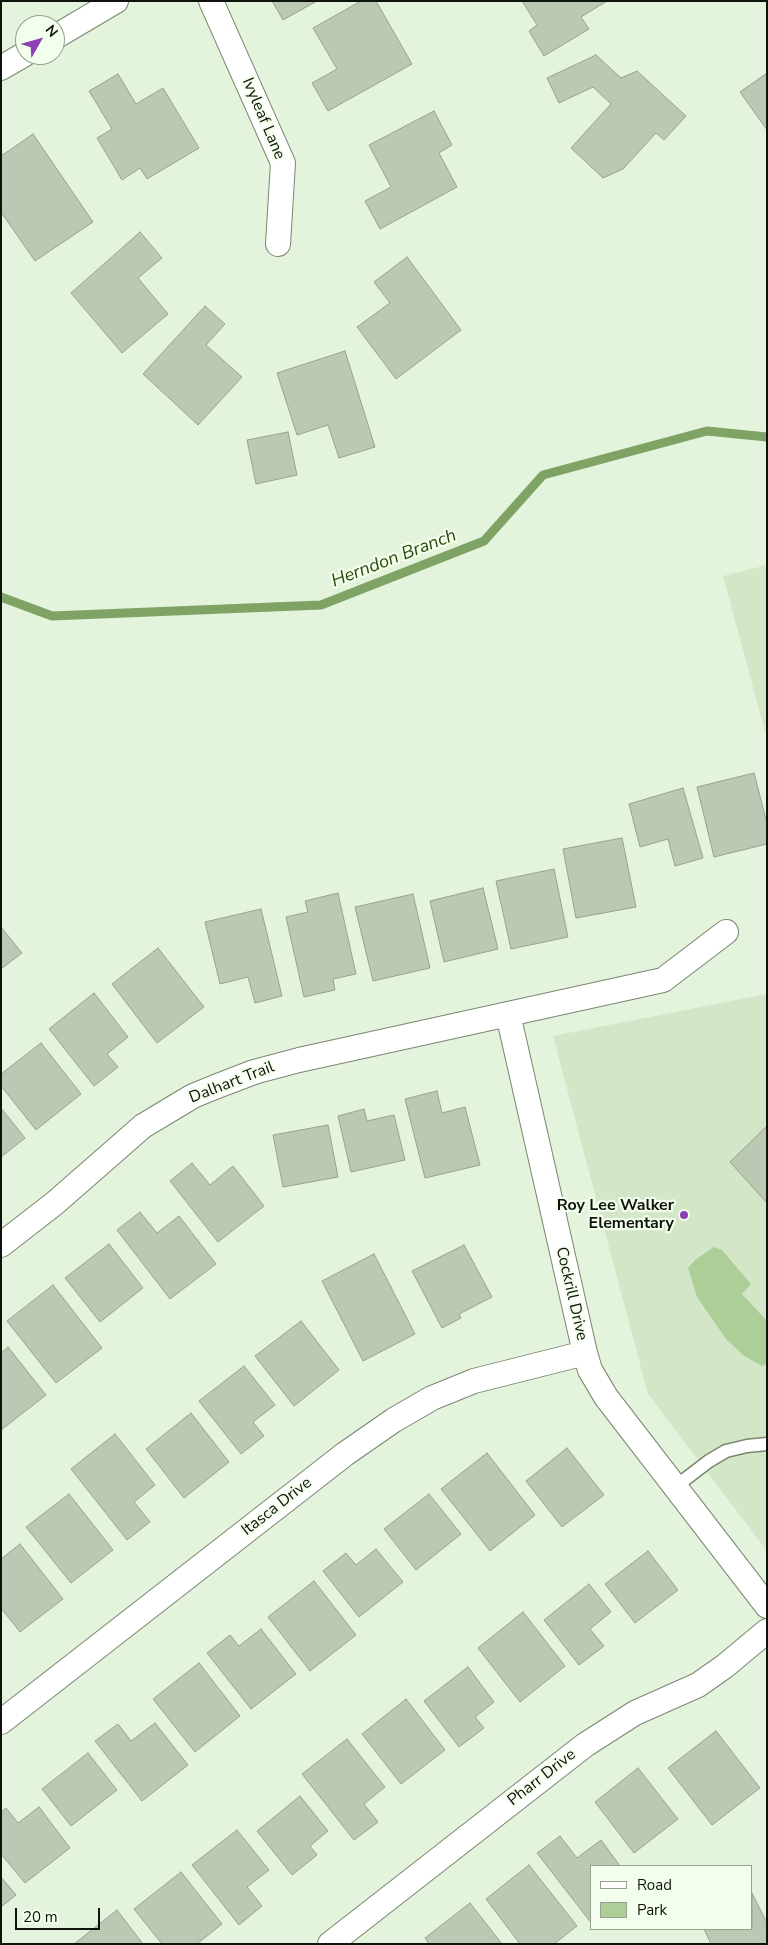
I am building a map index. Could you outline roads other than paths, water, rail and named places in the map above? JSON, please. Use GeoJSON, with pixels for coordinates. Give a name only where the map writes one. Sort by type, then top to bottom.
{"type":"FeatureCollection","features":[{"type":"Feature","properties":{"kind":"street"},"geometry":{"type":"LineString","coordinates":[[65,31],[116,1]]}},
{"type":"Feature","properties":{"kind":"street","name":"Ivyleaf Lane"},"geometry":{"type":"LineString","coordinates":[[211,1],[283,163],[278,244]]}},
{"type":"Feature","properties":{"kind":"street"},"geometry":{"type":"LineString","coordinates":[[1,68],[15,60]]}},
{"type":"Feature","properties":{"kind":"street"},"geometry":{"type":"LineString","coordinates":[[508,1014],[663,980],[726,932]]}},
{"type":"Feature","properties":{"kind":"street","name":"Dalhart Trail"},"geometry":{"type":"LineString","coordinates":[[1,1245],[72,1188],[143,1126],[193,1096],[236,1078],[283,1064],[508,1014]]}},
{"type":"Feature","properties":{"kind":"street","name":"Cockrill Drive"},"geometry":{"type":"LineString","coordinates":[[508,1014],[585,1353],[597,1384],[767,1606]]}},
{"type":"Feature","properties":{"kind":"street","name":"Itasca Drive"},"geometry":{"type":"LineString","coordinates":[[1,1722],[345,1454],[394,1420],[432,1398],[474,1381],[585,1353]]}},
{"type":"Feature","properties":{"kind":"street","name":"Pharr Drive"},"geometry":{"type":"LineString","coordinates":[[330,1944],[585,1745],[635,1713],[698,1685],[725,1666],[767,1631]]}},
{"type":"Feature","properties":{"kind":"lane"},"geometry":{"type":"LineString","coordinates":[[675,1486],[726,1451],[767,1444]]}},
{"type":"Feature","properties":{"kind":"waterway","name":"Herndon Branch"},"geometry":{"type":"LineString","coordinates":[[1,597],[52,616],[321,605],[484,541],[543,475],[707,431],[767,437]]}},
{"type":"Feature","properties":{"kind":"place","name":"Roy Lee Walker Elementary"},"geometry":{"type":"Point","coordinates":[684,1215]}}]}
